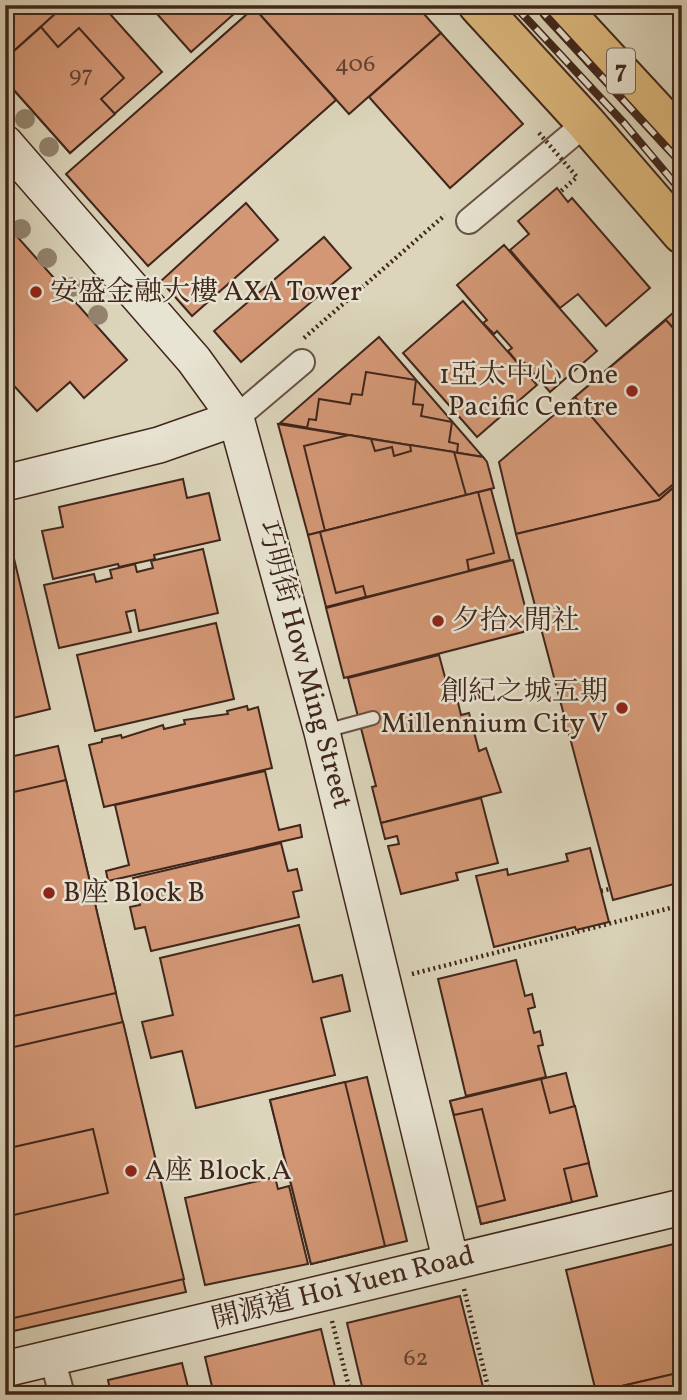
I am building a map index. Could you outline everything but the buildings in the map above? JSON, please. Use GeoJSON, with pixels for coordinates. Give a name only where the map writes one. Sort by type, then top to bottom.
{"type":"FeatureCollection","features":[{"type":"Feature","properties":{"kind":"highway","name":"7"},"geometry":{"type":"LineString","coordinates":[[478,5],[586,123],[682,234]]}},
{"type":"Feature","properties":{"kind":"highway","name":"7"},"geometry":{"type":"LineString","coordinates":[[558,5],[682,139]]}},
{"type":"Feature","properties":{"kind":"street"},"geometry":{"type":"LineString","coordinates":[[459,217],[586,123]]}},
{"type":"Feature","properties":{"kind":"street","name":"巧明街 How Ming Street"},"geometry":{"type":"LineString","coordinates":[[5,143],[194,360],[236,418],[322,732],[457,1275]]}},
{"type":"Feature","properties":{"kind":"street"},"geometry":{"type":"LineString","coordinates":[[5,483],[159,444],[236,418],[302,351]]}},
{"type":"Feature","properties":{"kind":"street","name":"開源道 Hoi Yuen Road"},"geometry":{"type":"LineString","coordinates":[[5,1369],[457,1275],[682,1206]]}},
{"type":"Feature","properties":{"kind":"street"},"geometry":{"type":"LineString","coordinates":[[52,1358],[62,1395]]}},
{"type":"Feature","properties":{"kind":"lane"},"geometry":{"type":"LineString","coordinates":[[322,732],[373,718]]}},
{"type":"Feature","properties":{"kind":"path"},"geometry":{"type":"LineString","coordinates":[[539,134],[577,177],[560,192]]}},
{"type":"Feature","properties":{"kind":"path"},"geometry":{"type":"LineString","coordinates":[[302,351],[459,217]]}},
{"type":"Feature","properties":{"kind":"path"},"geometry":{"type":"LineString","coordinates":[[601,891],[610,889]]}},
{"type":"Feature","properties":{"kind":"path"},"geometry":{"type":"LineString","coordinates":[[404,976],[682,905]]}},
{"type":"Feature","properties":{"kind":"path"},"geometry":{"type":"LineString","coordinates":[[457,1275],[490,1395]]}},
{"type":"Feature","properties":{"kind":"path"},"geometry":{"type":"LineString","coordinates":[[332,1320],[351,1395]]}},
{"type":"Feature","properties":{"kind":"railway"},"geometry":{"type":"LineString","coordinates":[[514,5],[624,123],[682,192]]}},
{"type":"Feature","properties":{"kind":"railway"},"geometry":{"type":"LineString","coordinates":[[536,5],[682,164]]}},
{"type":"Feature","properties":{"kind":"place","name":"安盛金融大樓 AXA Tower"},"geometry":{"type":"Point","coordinates":[36,292]}},
{"type":"Feature","properties":{"kind":"place","name":"1亞太中心 One Pacific Centre"},"geometry":{"type":"Point","coordinates":[632,391]}},
{"type":"Feature","properties":{"kind":"place","name":"夕拾×閒社"},"geometry":{"type":"Point","coordinates":[438,621]}},
{"type":"Feature","properties":{"kind":"place","name":"創紀之城五期 Millennium City V"},"geometry":{"type":"Point","coordinates":[622,708]}},
{"type":"Feature","properties":{"kind":"place","name":"B座 Block B"},"geometry":{"type":"Point","coordinates":[49,893]}},
{"type":"Feature","properties":{"kind":"place","name":"A座 Block A"},"geometry":{"type":"Point","coordinates":[131,1171]}}]}
